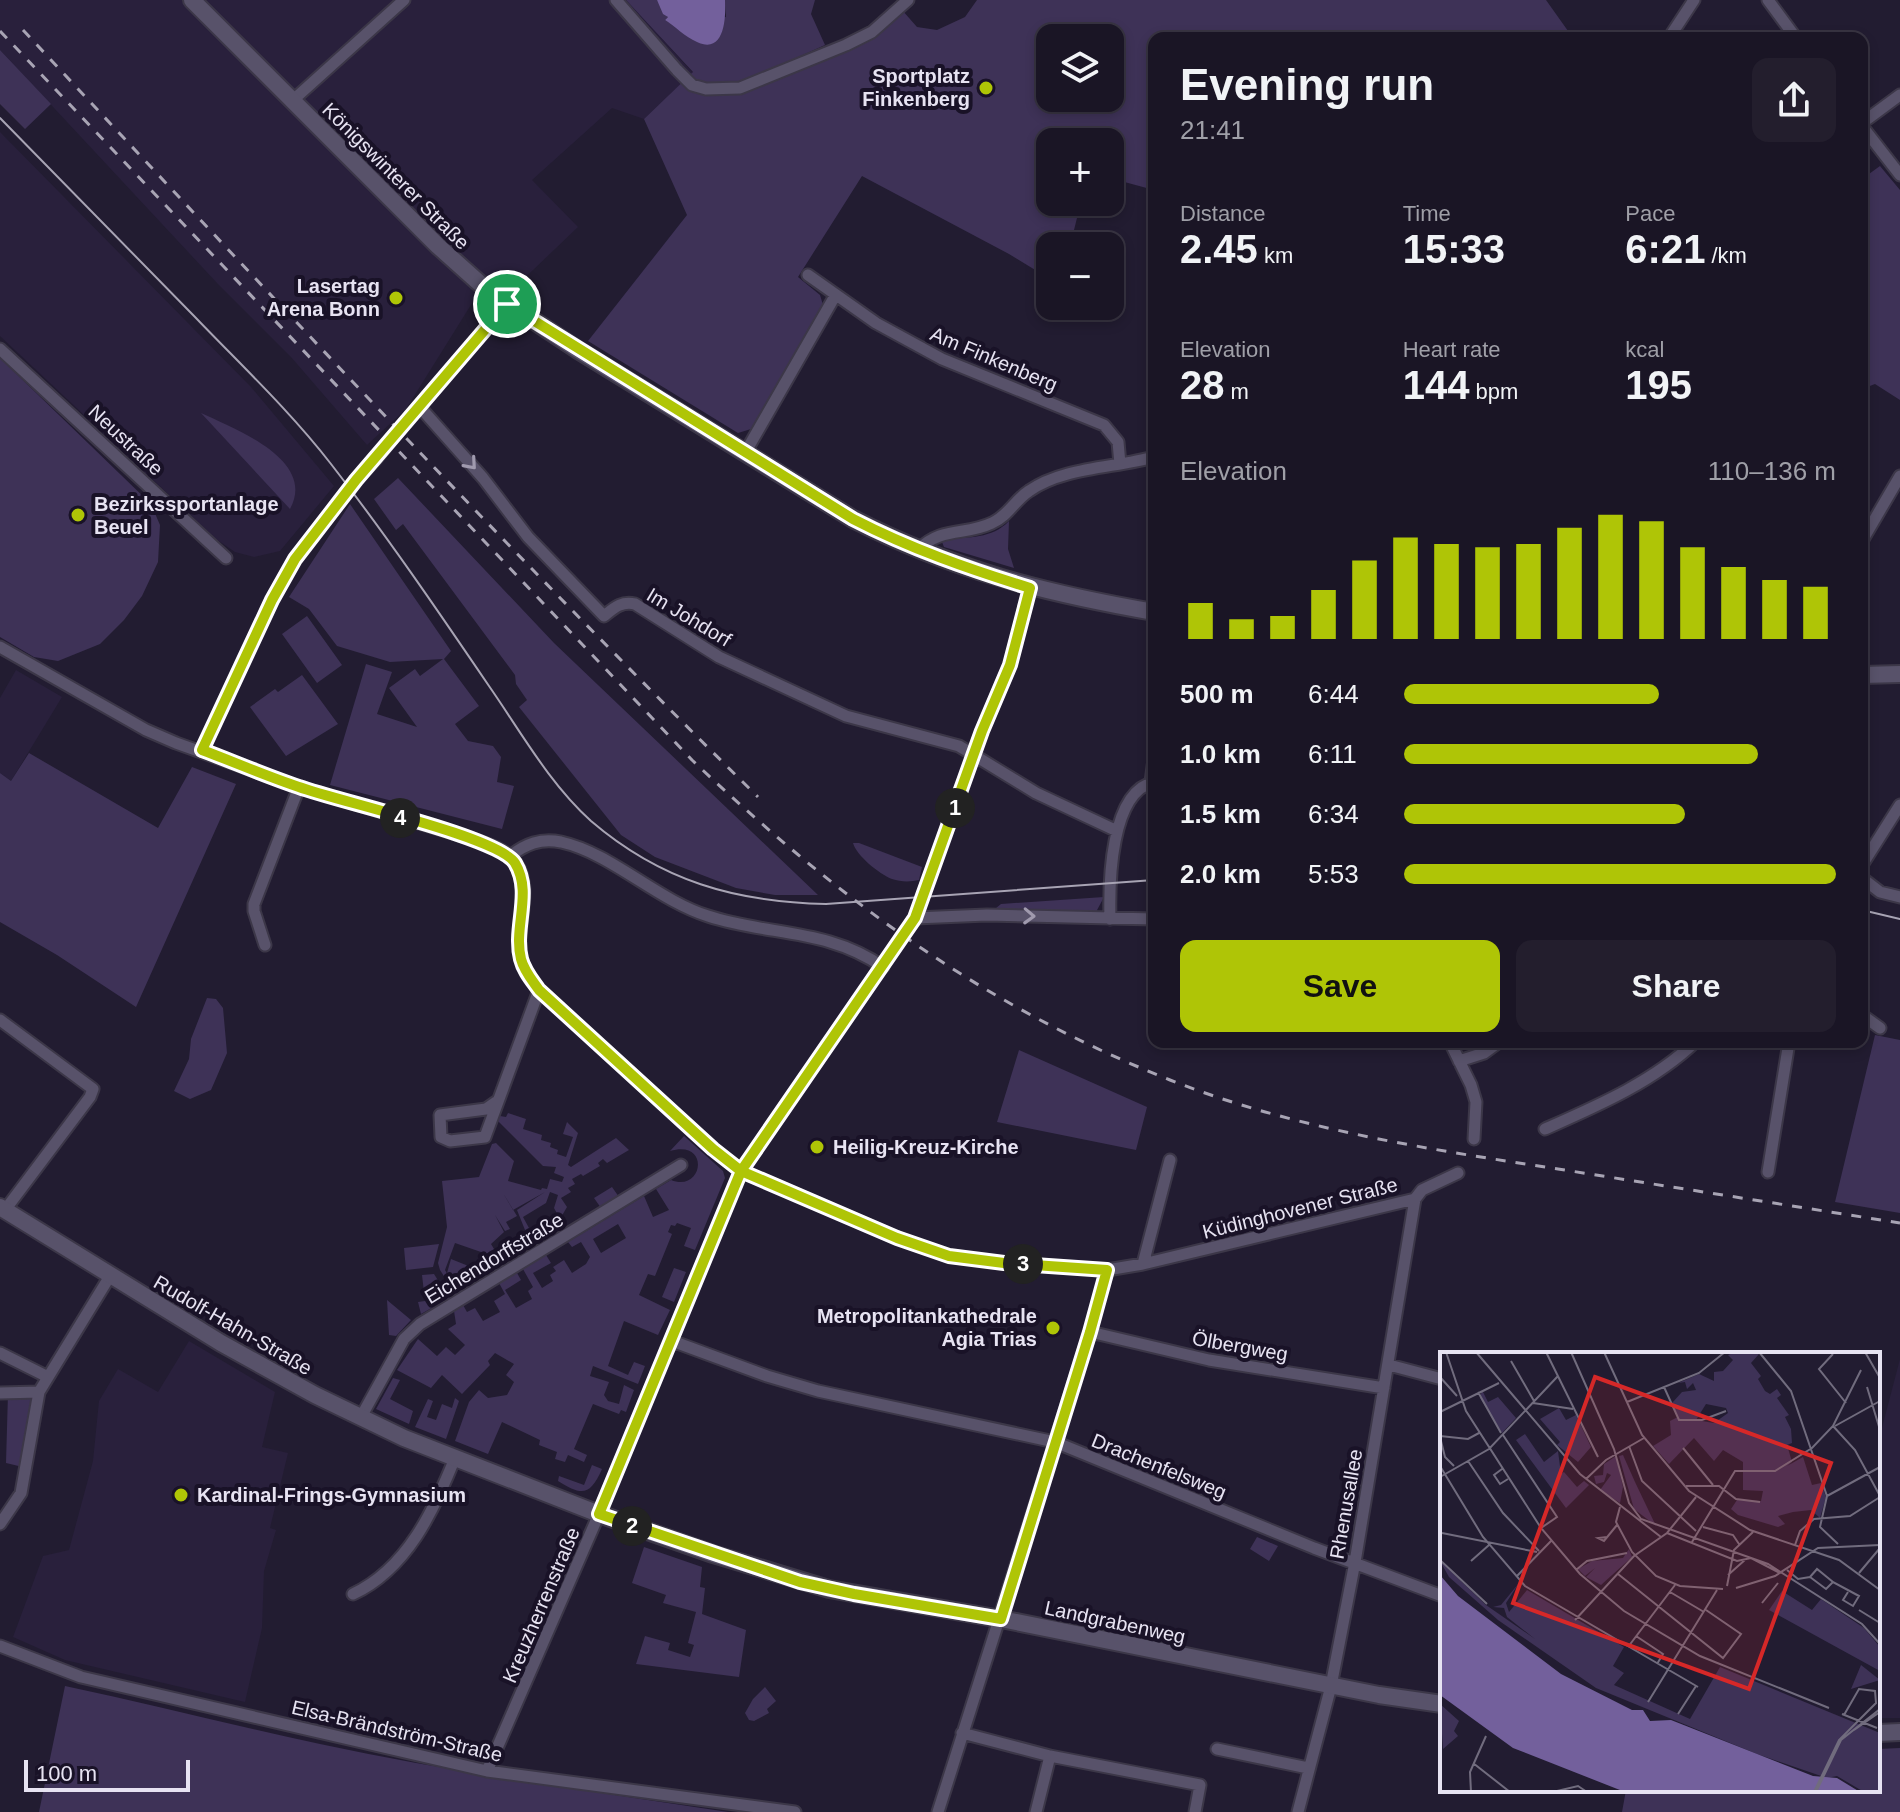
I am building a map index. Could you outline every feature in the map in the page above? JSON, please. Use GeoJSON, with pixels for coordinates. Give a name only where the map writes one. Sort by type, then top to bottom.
{"type":"FeatureCollection","features":[{"type":"Feature","properties":{"kind":"street","name":"Königswinterer Straße"},"geometry":{"type":"LineString","coordinates":[[192,0],[449,257],[507,304],[853,519],[959,567],[1030,588],[1148,611]]}},
{"type":"Feature","properties":{"kind":"street"},"geometry":{"type":"LineString","coordinates":[[292,101],[404,0]]}},
{"type":"Feature","properties":{"kind":"street"},"geometry":{"type":"LineString","coordinates":[[616,0],[692,85],[706,89],[740,88],[846,45],[872,32],[908,0]]}},
{"type":"Feature","properties":{"kind":"street"},"geometry":{"type":"LineString","coordinates":[[1673,32],[1694,0]]}},
{"type":"Feature","properties":{"kind":"street"},"geometry":{"type":"LineString","coordinates":[[1768,0],[1792,32]]}},
{"type":"Feature","properties":{"kind":"street"},"geometry":{"type":"LineString","coordinates":[[1868,119],[1900,95]]}},
{"type":"Feature","properties":{"kind":"street"},"geometry":{"type":"LineString","coordinates":[[1868,132],[1900,175]]}},
{"type":"Feature","properties":{"kind":"street","name":"Am Finkenberg"},"geometry":{"type":"LineString","coordinates":[[808,275],[876,323],[942,359],[1104,425],[1118,442],[1120,464]]}},
{"type":"Feature","properties":{"kind":"street"},"geometry":{"type":"LineString","coordinates":[[745,453],[835,296]]}},
{"type":"Feature","properties":{"kind":"street"},"geometry":{"type":"LineString","coordinates":[[202,750],[272,600],[295,559],[356,480],[507,304]]}},
{"type":"Feature","properties":{"kind":"street","name":"Neustraße"},"geometry":{"type":"LineString","coordinates":[[0,349],[226,558]]}},
{"type":"Feature","properties":{"kind":"street","name":"Im Johdorf"},"geometry":{"type":"LineString","coordinates":[[415,410],[483,478],[528,537],[604,616],[618,605],[626,602],[635,604],[719,657],[846,716],[959,746],[975,754]]}},
{"type":"Feature","properties":{"kind":"street"},"geometry":{"type":"LineString","coordinates":[[918,550],[936,535],[991,524],[1005,515],[1029,490],[1057,478],[1148,458]]}},
{"type":"Feature","properties":{"kind":"street"},"geometry":{"type":"LineString","coordinates":[[1868,531],[1900,476]]}},
{"type":"Feature","properties":{"kind":"street","name":"Kreuzherrenstraße"},"geometry":{"type":"LineString","coordinates":[[487,1771],[599,1514],[741,1171],[915,918],[1010,665],[1030,588]]}},
{"type":"Feature","properties":{"kind":"street"},"geometry":{"type":"LineString","coordinates":[[0,647],[146,730],[299,787],[476,840],[510,856],[531,842],[562,843],[708,916],[826,939],[860,952],[883,967]]}},
{"type":"Feature","properties":{"kind":"street"},"geometry":{"type":"LineString","coordinates":[[1868,675],[1900,674]]}},
{"type":"Feature","properties":{"kind":"street"},"geometry":{"type":"LineString","coordinates":[[975,754],[1036,793],[1117,831]]}},
{"type":"Feature","properties":{"kind":"street"},"geometry":{"type":"LineString","coordinates":[[1110,919],[1117,831],[1130,798],[1141,786],[1148,783]]}},
{"type":"Feature","properties":{"kind":"street"},"geometry":{"type":"LineString","coordinates":[[265,945],[254,904],[299,787]]}},
{"type":"Feature","properties":{"kind":"street"},"geometry":{"type":"LineString","coordinates":[[1868,856],[1900,805]]}},
{"type":"Feature","properties":{"kind":"street","name":"Küdinghovener Straße"},"geometry":{"type":"LineString","coordinates":[[510,856],[523,881],[519,938],[521,960],[527,974],[539,990],[713,1149],[741,1171],[897,1238],[949,1256],[1107,1270],[1415,1199],[1422,1190],[1458,1173]]}},
{"type":"Feature","properties":{"kind":"street"},"geometry":{"type":"LineString","coordinates":[[1868,883],[1880,892],[1900,897]]}},
{"type":"Feature","properties":{"kind":"street"},"geometry":{"type":"LineString","coordinates":[[915,918],[987,915],[1148,919]]}},
{"type":"Feature","properties":{"kind":"street"},"geometry":{"type":"LineString","coordinates":[[496,1102],[486,1109],[440,1115],[441,1137],[450,1141],[485,1137],[539,990]]}},
{"type":"Feature","properties":{"kind":"street"},"geometry":{"type":"LineString","coordinates":[[1868,1019],[1880,1028]]}},
{"type":"Feature","properties":{"kind":"street"},"geometry":{"type":"LineString","coordinates":[[0,1020],[93,1089],[2,1209]]}},
{"type":"Feature","properties":{"kind":"street"},"geometry":{"type":"LineString","coordinates":[[1453,1048],[1476,1102],[1474,1139]]}},
{"type":"Feature","properties":{"kind":"street"},"geometry":{"type":"LineString","coordinates":[[1459,1061],[1491,1048]]}},
{"type":"Feature","properties":{"kind":"street"},"geometry":{"type":"LineString","coordinates":[[1545,1129],[1626,1090],[1687,1048]]}},
{"type":"Feature","properties":{"kind":"street"},"geometry":{"type":"LineString","coordinates":[[1768,1172],[1788,1048]]}},
{"type":"Feature","properties":{"kind":"street"},"geometry":{"type":"LineString","coordinates":[[1143,1264],[1170,1160]]}},
{"type":"Feature","properties":{"kind":"street","name":"Eichendorffstraße"},"geometry":{"type":"LineString","coordinates":[[361,1417],[404,1339],[420,1324],[681,1165]]}},
{"type":"Feature","properties":{"kind":"street","name":"Rhenusallee"},"geometry":{"type":"LineString","coordinates":[[1298,1812],[1331,1686],[1355,1562],[1415,1199]]}},
{"type":"Feature","properties":{"kind":"street","name":"Rudolf-Hahn-Straße"},"geometry":{"type":"LineString","coordinates":[[2,1209],[221,1343],[312,1394],[455,1458],[599,1514]]}},
{"type":"Feature","properties":{"kind":"street"},"geometry":{"type":"LineString","coordinates":[[938,1812],[1001,1619],[1107,1270]]}},
{"type":"Feature","properties":{"kind":"street"},"geometry":{"type":"LineString","coordinates":[[0,1524],[21,1493],[39,1392],[110,1276]]}},
{"type":"Feature","properties":{"kind":"street","name":"Ölbergweg"},"geometry":{"type":"LineString","coordinates":[[1090,1332],[1209,1360],[1384,1388]]}},
{"type":"Feature","properties":{"kind":"street","name":"Drachenfelsweg"},"geometry":{"type":"LineString","coordinates":[[672,1341],[818,1391],[1055,1442],[1306,1545],[1440,1595]]}},
{"type":"Feature","properties":{"kind":"street"},"geometry":{"type":"LineString","coordinates":[[0,1353],[48,1377]]}},
{"type":"Feature","properties":{"kind":"street"},"geometry":{"type":"LineString","coordinates":[[1389,1365],[1440,1378]]}},
{"type":"Feature","properties":{"kind":"street"},"geometry":{"type":"LineString","coordinates":[[0,1393],[39,1392]]}},
{"type":"Feature","properties":{"kind":"street"},"geometry":{"type":"LineString","coordinates":[[353,1594],[372,1585],[409,1544],[437,1501],[455,1458]]}},
{"type":"Feature","properties":{"kind":"street","name":"Landgrabenweg"},"geometry":{"type":"LineString","coordinates":[[599,1514],[800,1582],[1331,1686],[1440,1704]]}},
{"type":"Feature","properties":{"kind":"street","name":"Elsa-Brändström-Straße"},"geometry":{"type":"LineString","coordinates":[[0,1646],[81,1677],[487,1771],[795,1812]]}},
{"type":"Feature","properties":{"kind":"street"},"geometry":{"type":"LineString","coordinates":[[1880,1733],[1900,1732]]}},
{"type":"Feature","properties":{"kind":"street"},"geometry":{"type":"LineString","coordinates":[[962,1733],[1050,1756],[1200,1785],[1195,1812]]}},
{"type":"Feature","properties":{"kind":"street"},"geometry":{"type":"LineString","coordinates":[[1217,1749],[1308,1768]]}},
{"type":"Feature","properties":{"kind":"street"},"geometry":{"type":"LineString","coordinates":[[1036,1812],[1050,1756]]}},
{"type":"Feature","properties":{"kind":"shaded area"},"geometry":{"type":"Polygon","coordinates":[[[0,0],[626,0],[693,73],[644,119],[612,108],[532,180],[578,227],[510,292],[494,280],[474,300],[406,409],[367,445],[291,357],[217,283],[0,50],[0,0]]]}},
{"type":"Feature","properties":{"kind":"shaded area"},"geometry":{"type":"Polygon","coordinates":[[[626,0],[657,0],[668,17],[665,20],[670,23],[726,17],[725,0],[815,0],[811,14],[825,45],[795,61],[894,17],[902,10],[917,27],[937,30],[965,17],[977,0],[1546,0],[1569,32],[1148,32],[1148,188],[1124,182],[1124,128],[1036,128],[1036,216],[1078,216],[1074,232],[1036,232],[1036,270],[862,176],[798,277],[820,295],[823,305],[751,429],[738,433],[588,341],[687,215],[644,119],[693,72],[626,0]]]}},
{"type":"Feature","properties":{"kind":"shaded area"},"geometry":{"type":"Polygon","coordinates":[[[657,0],[725,0],[722,32],[713,43],[706,45],[697,42],[665,20],[668,17],[663,14],[657,0]]]}},
{"type":"Feature","properties":{"kind":"shaded area"},"geometry":{"type":"Polygon","coordinates":[[[0,50],[51,104],[25,129],[0,104],[0,50]]]}},
{"type":"Feature","properties":{"kind":"shaded area"},"geometry":{"type":"Polygon","coordinates":[[[0,132],[251,387],[334,486],[280,551],[254,557],[235,552],[216,539],[0,336],[0,132]]]}},
{"type":"Feature","properties":{"kind":"shaded area"},"geometry":{"type":"Polygon","coordinates":[[[1880,166],[1900,190],[1900,400],[1875,384],[1868,387],[1868,175],[1880,166]]]}},
{"type":"Feature","properties":{"kind":"shaded area","name":"Bezirkssportanlage Beuel"},"geometry":{"type":"Polygon","coordinates":[[[0,358],[151,504],[160,525],[158,562],[142,596],[124,620],[100,644],[58,661],[34,657],[0,637],[0,358]]]}},
{"type":"Feature","properties":{"kind":"shaded area"},"geometry":{"type":"Polygon","coordinates":[[[201,413],[251,437],[283,461],[292,476],[295,491],[290,509],[201,413]]]}},
{"type":"Feature","properties":{"kind":"shaded area"},"geometry":{"type":"Polygon","coordinates":[[[398,478],[554,643],[818,895],[775,895],[736,888],[655,857],[621,835],[519,707],[527,700],[516,684],[515,675],[403,524],[396,530],[374,499],[398,478]]]}},
{"type":"Feature","properties":{"kind":"shaded area"},"geometry":{"type":"Polygon","coordinates":[[[350,504],[451,651],[444,659],[479,706],[455,724],[468,741],[493,746],[501,757],[497,782],[514,786],[502,829],[330,785],[366,664],[392,672],[377,714],[417,727],[389,688],[415,669],[420,676],[443,659],[390,662],[337,646],[309,609],[289,597],[350,504]]]}},
{"type":"Feature","properties":{"kind":"shaded area"},"geometry":{"type":"Polygon","coordinates":[[[1009,521],[1008,549],[1014,568],[944,547],[942,542],[987,534],[1009,521]]]}},
{"type":"Feature","properties":{"kind":"shaded area"},"geometry":{"type":"Polygon","coordinates":[[[307,616],[342,665],[317,683],[282,634],[307,616]]]}},
{"type":"Feature","properties":{"kind":"shaded area"},"geometry":{"type":"Polygon","coordinates":[[[16,670],[62,697],[11,781],[0,773],[0,698],[16,670]]]}},
{"type":"Feature","properties":{"kind":"shaded area"},"geometry":{"type":"Polygon","coordinates":[[[302,675],[338,724],[286,756],[250,707],[302,675]]]}},
{"type":"Feature","properties":{"kind":"shaded area"},"geometry":{"type":"Polygon","coordinates":[[[29,753],[158,828],[192,767],[236,784],[136,1007],[0,922],[0,773],[11,781],[29,753]]]}},
{"type":"Feature","properties":{"kind":"shaded area"},"geometry":{"type":"Polygon","coordinates":[[[853,843],[922,867],[919,880],[902,881],[887,877],[863,858],[853,843]]]}},
{"type":"Feature","properties":{"kind":"shaded area"},"geometry":{"type":"Polygon","coordinates":[[[1104,897],[1096,912],[990,913],[1001,904],[1104,897]]]}},
{"type":"Feature","properties":{"kind":"shaded area"},"geometry":{"type":"Polygon","coordinates":[[[207,998],[216,999],[223,1008],[227,1053],[211,1090],[190,1099],[174,1091],[189,1059],[191,1039],[207,998]]]}},
{"type":"Feature","properties":{"kind":"shaded area"},"geometry":{"type":"Polygon","coordinates":[[[1875,1035],[1900,1040],[1900,1213],[1835,1202],[1875,1035]]]}},
{"type":"Feature","properties":{"kind":"shaded area"},"geometry":{"type":"Polygon","coordinates":[[[1019,1050],[1147,1107],[1136,1150],[997,1122],[1019,1050]]]}},
{"type":"Feature","properties":{"kind":"shaded area"},"geometry":{"type":"Polygon","coordinates":[[[508,1113],[526,1119],[523,1129],[542,1135],[541,1140],[551,1143],[550,1147],[558,1150],[557,1154],[566,1157],[573,1137],[563,1134],[567,1122],[578,1133],[568,1165],[571,1167],[616,1138],[629,1150],[607,1163],[603,1159],[598,1163],[600,1166],[572,1179],[575,1184],[568,1188],[571,1192],[561,1198],[567,1207],[560,1219],[554,1208],[558,1195],[550,1192],[546,1203],[523,1217],[529,1228],[525,1230],[517,1210],[545,1192],[513,1210],[517,1216],[506,1222],[510,1229],[505,1231],[495,1215],[504,1232],[491,1244],[494,1249],[479,1259],[481,1252],[455,1243],[445,1270],[456,1295],[438,1263],[447,1227],[442,1181],[479,1177],[492,1144],[496,1143],[514,1161],[508,1181],[541,1190],[547,1189],[550,1179],[562,1182],[564,1177],[554,1173],[556,1167],[543,1166],[498,1121],[500,1116],[506,1117],[508,1113]]]}},
{"type":"Feature","properties":{"kind":"shaded area"},"geometry":{"type":"Polygon","coordinates":[[[684,1136],[723,1171],[725,1178],[695,1250],[684,1246],[691,1228],[677,1223],[671,1225],[668,1232],[672,1234],[655,1276],[648,1274],[639,1295],[670,1310],[658,1335],[624,1321],[608,1366],[628,1375],[634,1362],[645,1366],[638,1384],[593,1366],[590,1376],[609,1382],[604,1395],[608,1401],[619,1404],[624,1385],[634,1390],[626,1412],[621,1410],[619,1414],[593,1404],[574,1449],[587,1455],[584,1462],[568,1455],[565,1462],[555,1459],[557,1452],[539,1445],[540,1440],[502,1422],[488,1454],[455,1441],[469,1402],[479,1390],[488,1398],[507,1395],[514,1382],[506,1375],[514,1364],[495,1353],[488,1361],[490,1365],[462,1394],[442,1375],[431,1388],[397,1370],[418,1339],[437,1356],[446,1347],[455,1355],[465,1345],[448,1329],[456,1324],[454,1311],[463,1305],[467,1312],[475,1308],[483,1321],[500,1312],[494,1301],[505,1294],[499,1283],[517,1273],[521,1280],[505,1290],[516,1308],[532,1299],[528,1291],[533,1287],[523,1269],[546,1255],[551,1263],[533,1273],[542,1288],[553,1281],[550,1275],[556,1271],[553,1267],[564,1260],[572,1273],[586,1264],[590,1257],[581,1242],[572,1247],[568,1242],[644,1196],[653,1217],[669,1210],[656,1189],[671,1180],[682,1182],[690,1179],[698,1166],[692,1152],[683,1149],[670,1151],[684,1136]],[[618,1224],[593,1239],[601,1253],[626,1238],[618,1224]]]}},
{"type":"Feature","properties":{"kind":"shaded area"},"geometry":{"type":"Polygon","coordinates":[[[612,1187],[619,1197],[601,1208],[594,1198],[612,1187]]]}},
{"type":"Feature","properties":{"kind":"shaded area"},"geometry":{"type":"Polygon","coordinates":[[[439,1244],[433,1267],[406,1270],[404,1248],[439,1244]]]}},
{"type":"Feature","properties":{"kind":"shaded area"},"geometry":{"type":"Polygon","coordinates":[[[451,1259],[476,1269],[478,1264],[485,1275],[459,1291],[447,1273],[451,1259]]]}},
{"type":"Feature","properties":{"kind":"shaded area"},"geometry":{"type":"Polygon","coordinates":[[[674,1268],[686,1272],[674,1302],[662,1297],[674,1268]]]}},
{"type":"Feature","properties":{"kind":"shaded area"},"geometry":{"type":"Polygon","coordinates":[[[434,1274],[449,1298],[421,1314],[418,1302],[425,1301],[422,1275],[434,1274]]]}},
{"type":"Feature","properties":{"kind":"shaded area"},"geometry":{"type":"Polygon","coordinates":[[[387,1300],[411,1320],[396,1336],[389,1335],[387,1300]]]}},
{"type":"Feature","properties":{"kind":"shaded area","name":"Kardinal-Frings-Gymnasium"},"geometry":{"type":"Polygon","coordinates":[[[189,1341],[275,1392],[262,1447],[288,1453],[270,1528],[276,1530],[264,1571],[262,1628],[245,1702],[65,1660],[13,1637],[43,1556],[69,1550],[93,1461],[99,1401],[118,1369],[158,1392],[189,1341]]]}},
{"type":"Feature","properties":{"kind":"shaded area"},"geometry":{"type":"Polygon","coordinates":[[[1900,1359],[1900,1718],[1880,1718],[1880,1435],[1900,1359]]]}},
{"type":"Feature","properties":{"kind":"shaded area"},"geometry":{"type":"Polygon","coordinates":[[[393,1378],[400,1380],[390,1399],[413,1411],[409,1424],[376,1409],[393,1378]]]}},
{"type":"Feature","properties":{"kind":"shaded area"},"geometry":{"type":"Polygon","coordinates":[[[39,1392],[27,1468],[6,1463],[8,1393],[39,1392]]]}},
{"type":"Feature","properties":{"kind":"shaded area"},"geometry":{"type":"Polygon","coordinates":[[[455,1398],[459,1401],[446,1439],[415,1427],[428,1399],[433,1401],[427,1417],[436,1420],[442,1404],[452,1408],[455,1398]]]}},
{"type":"Feature","properties":{"kind":"shaded area"},"geometry":{"type":"Polygon","coordinates":[[[592,1465],[602,1469],[589,1489],[579,1491],[558,1481],[559,1476],[584,1485],[592,1465]]]}},
{"type":"Feature","properties":{"kind":"shaded area"},"geometry":{"type":"Polygon","coordinates":[[[1257,1537],[1278,1546],[1269,1561],[1250,1549],[1257,1537]]]}},
{"type":"Feature","properties":{"kind":"shaded area"},"geometry":{"type":"Polygon","coordinates":[[[644,1547],[702,1567],[700,1587],[705,1588],[702,1614],[746,1630],[739,1677],[636,1664],[645,1636],[670,1643],[668,1650],[690,1657],[694,1645],[688,1643],[696,1612],[663,1603],[666,1595],[632,1583],[644,1547]]]}},
{"type":"Feature","properties":{"kind":"shaded area"},"geometry":{"type":"Polygon","coordinates":[[[65,1686],[422,1764],[728,1812],[39,1812],[65,1686]]]}},
{"type":"Feature","properties":{"kind":"shaded area"},"geometry":{"type":"Polygon","coordinates":[[[765,1687],[776,1701],[767,1709],[769,1713],[754,1721],[749,1720],[745,1713],[765,1687]]]}},
{"type":"Feature","properties":{"kind":"shaded area"},"geometry":{"type":"Polygon","coordinates":[[[1900,1748],[1900,1812],[1622,1812],[1626,1792],[1880,1792],[1880,1749],[1900,1748]]]}},
{"type":"Feature","properties":{"kind":"tram line"},"geometry":{"type":"LineString","coordinates":[[0,118],[299,425],[412,574],[549,774],[576,806],[617,842],[644,859],[701,884],[730,893],[793,902],[826,904],[1148,880]]}},
{"type":"Feature","properties":{"kind":"tram line"},"geometry":{"type":"LineString","coordinates":[[1868,911],[1900,919]]}},
{"type":"Feature","properties":{"kind":"railway"},"geometry":{"type":"LineString","coordinates":[[23,30],[478,513],[758,797]]}},
{"type":"Feature","properties":{"kind":"railway"},"geometry":{"type":"LineString","coordinates":[[0,31],[692,760],[747,811],[858,903],[974,982],[1036,1018],[1101,1050],[1170,1080],[1265,1112],[1460,1154],[1900,1223]]}},
{"type":"Feature","properties":{"kind":"place","name":"Sportplatz Finkenberg"},"geometry":{"type":"Point","coordinates":[986,88]}},
{"type":"Feature","properties":{"kind":"place","name":"Lasertag Arena Bonn"},"geometry":{"type":"Point","coordinates":[396,298]}},
{"type":"Feature","properties":{"kind":"place","name":"Bezirkssportanlage Beuel"},"geometry":{"type":"Point","coordinates":[78,515]}},
{"type":"Feature","properties":{"kind":"place","name":"Heilig-Kreuz-Kirche"},"geometry":{"type":"Point","coordinates":[817,1147]}},
{"type":"Feature","properties":{"kind":"place","name":"Metropolitankathedrale Agia Trias"},"geometry":{"type":"Point","coordinates":[1053,1328]}},
{"type":"Feature","properties":{"kind":"place","name":"Kardinal-Frings-Gymnasium"},"geometry":{"type":"Point","coordinates":[181,1495]}},
{"type":"Feature","properties":{"kind":"route"},"geometry":{"type":"LineString","coordinates":[[507,304],[356,480],[295,559],[272,600],[202,750],[299,787],[476,840],[510,856],[523,881],[519,938],[521,960],[527,974],[539,990],[741,1171],[897,1238],[949,1256],[1107,1270],[1001,1619],[800,1582],[599,1514],[741,1171],[915,918],[982,731],[1010,665],[1030,588],[959,567],[853,519],[507,304]]}}]}
